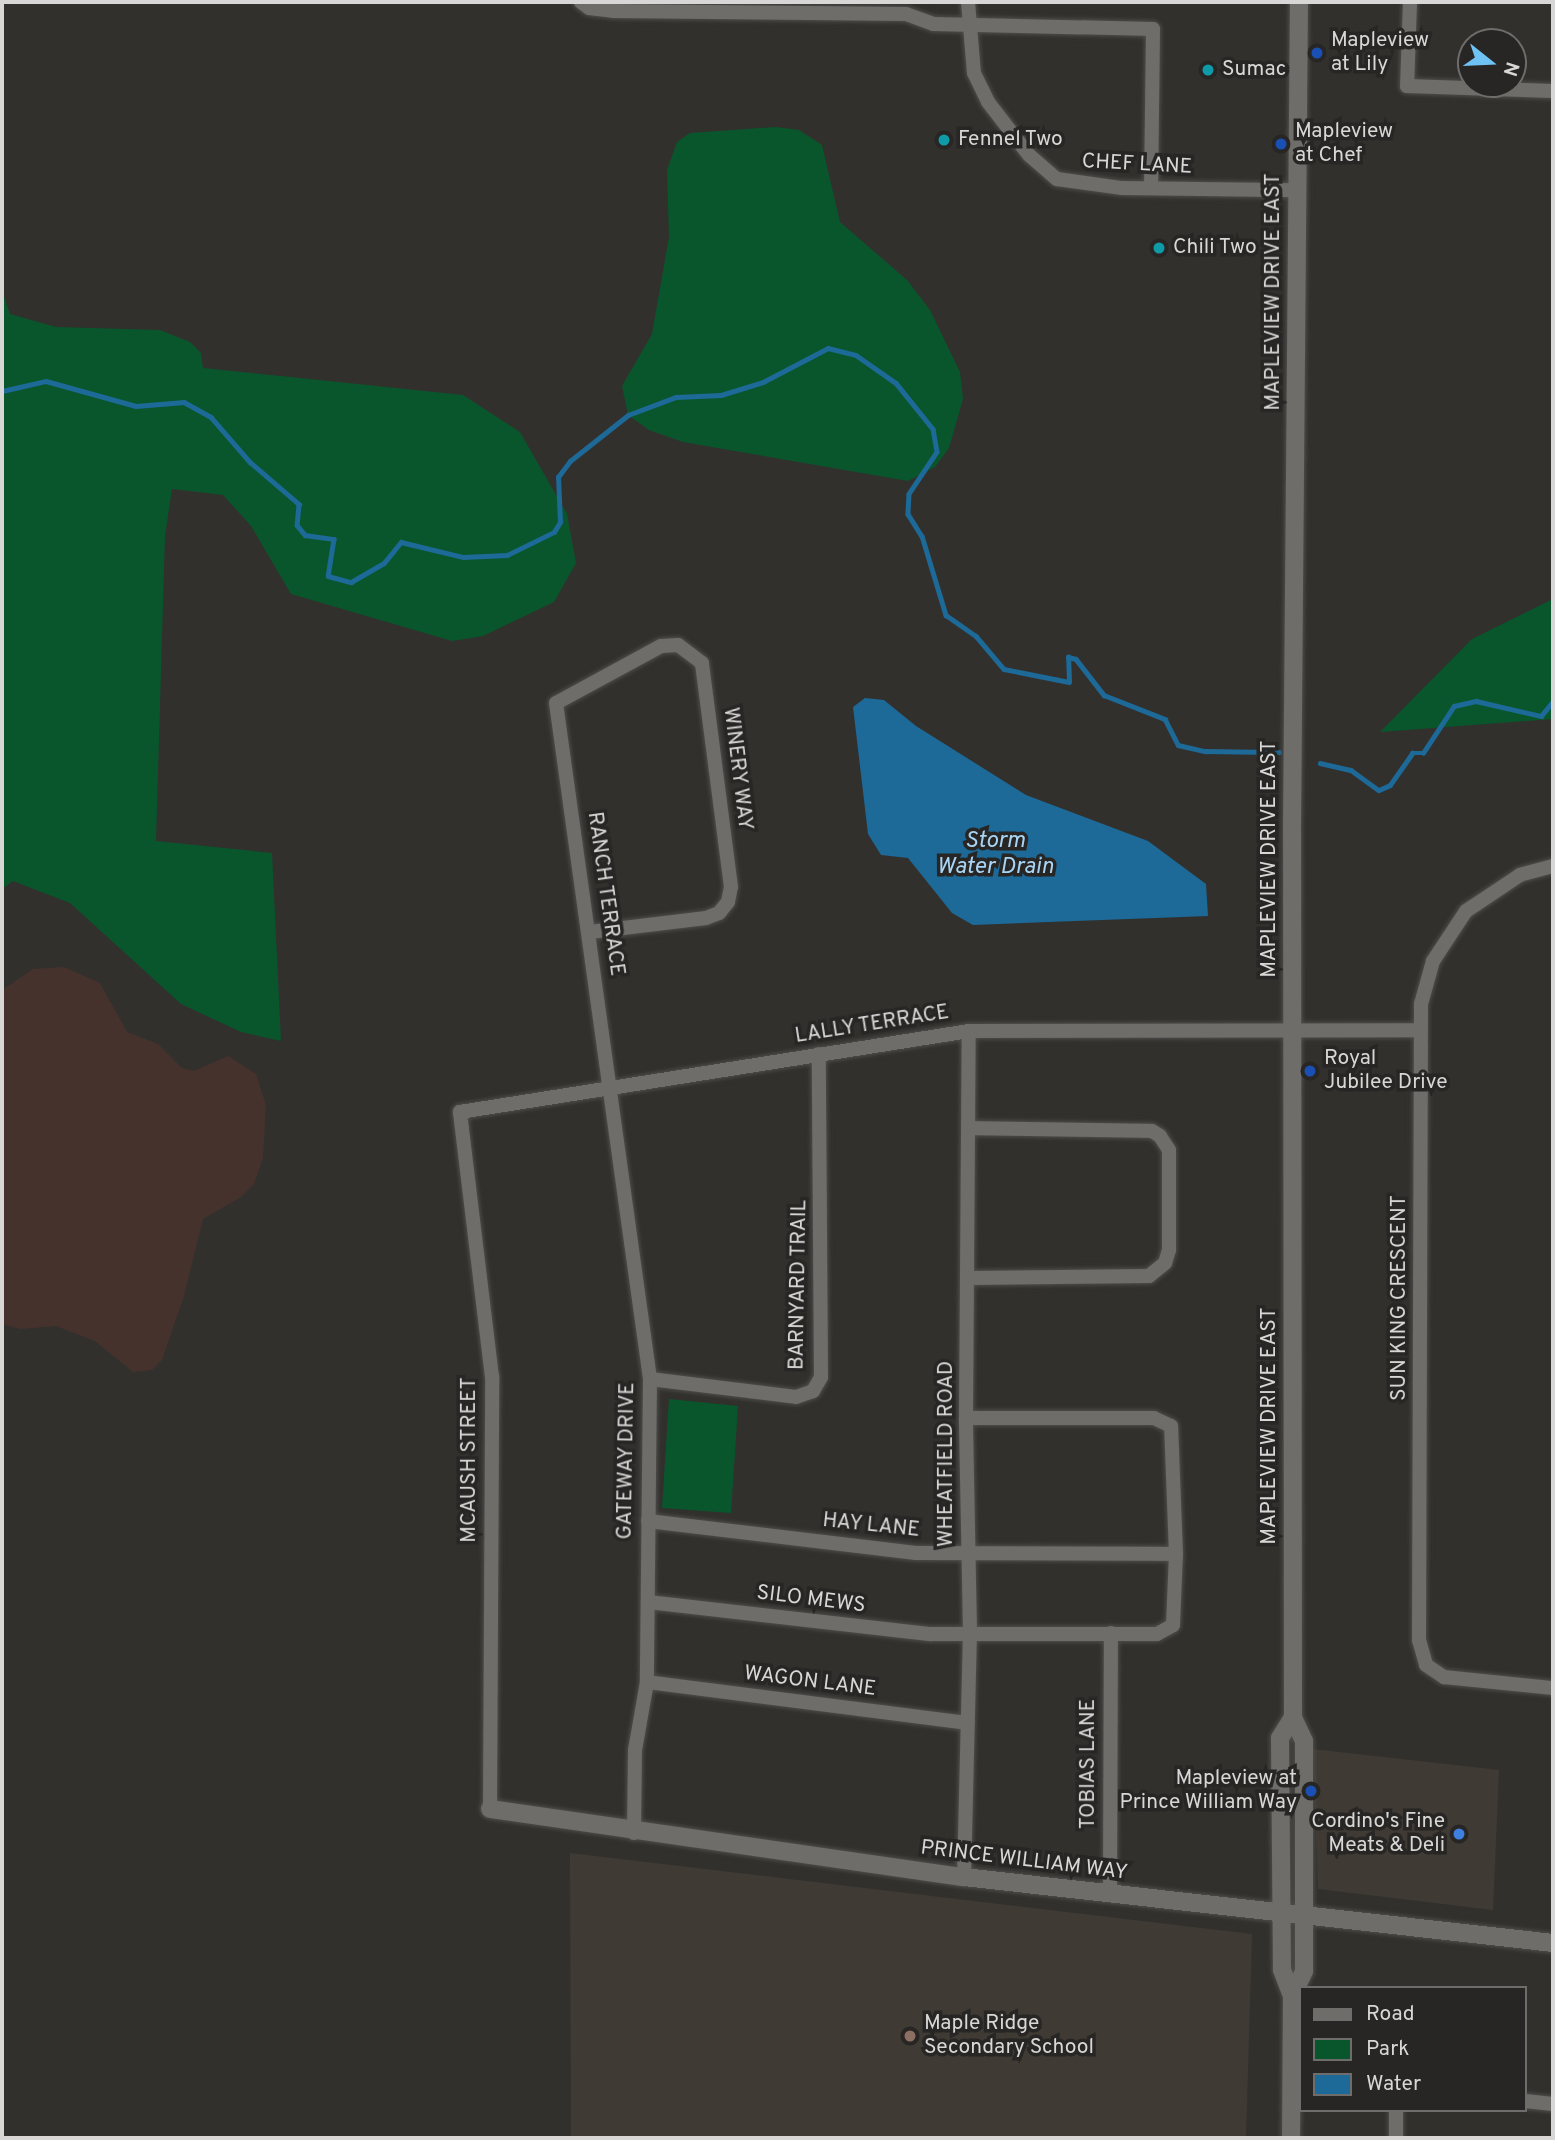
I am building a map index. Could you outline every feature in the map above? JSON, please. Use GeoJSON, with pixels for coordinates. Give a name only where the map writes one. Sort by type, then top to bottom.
{"type":"FeatureCollection","features":[{"type":"Feature","properties":{"kind":"main road","name":"MAPLEVIEW DRIVE EAST"},"geometry":{"type":"LineString","coordinates":[[1292,1996],[1304,1971],[1304,1741],[1293,1717],[1299,2]]}},
{"type":"Feature","properties":{"kind":"main road","name":"MAPLEVIEW DRIVE EAST"},"geometry":{"type":"LineString","coordinates":[[1291,2138],[1292,1996],[1282,1970],[1280,1738],[1293,1717]]}},
{"type":"Feature","properties":{"kind":"main road","name":"PRINCE WILLIAM WAY"},"geometry":{"type":"LineString","coordinates":[[490,1810],[634,1833],[964,1877],[1553,1943]]}},
{"type":"Feature","properties":{"kind":"street"},"geometry":{"type":"LineString","coordinates":[[580,2],[613,11],[906,13],[933,24],[1153,29],[1151,188]]}},
{"type":"Feature","properties":{"kind":"street","name":"CHEF LANE"},"geometry":{"type":"LineString","coordinates":[[968,2],[974,73],[988,102],[1029,155],[1057,179],[1083,186],[1297,190]]}},
{"type":"Feature","properties":{"kind":"street"},"geometry":{"type":"LineString","coordinates":[[1410,2],[1407,86],[1553,91]]}},
{"type":"Feature","properties":{"kind":"street","name":"WINERY WAY"},"geometry":{"type":"LineString","coordinates":[[556,704],[661,646],[677,645],[702,663],[731,887],[728,902],[719,913],[706,918],[590,932]]}},
{"type":"Feature","properties":{"kind":"street","name":"RANCH TERRACE"},"geometry":{"type":"LineString","coordinates":[[556,704],[613,1090]]}},
{"type":"Feature","properties":{"kind":"street","name":"SUN KING CRESCENT"},"geometry":{"type":"LineString","coordinates":[[1553,866],[1503,883],[1482,897],[1450,929],[1427,978],[1420,1030],[1421,1654],[1433,1672],[1444,1677],[1553,1688]]}},
{"type":"Feature","properties":{"kind":"street"},"geometry":{"type":"LineString","coordinates":[[1294,1029],[1420,1030]]}},
{"type":"Feature","properties":{"kind":"street","name":"LALLY TERRACE"},"geometry":{"type":"LineString","coordinates":[[460,1112],[613,1090],[969,1031],[1294,1029]]}},
{"type":"Feature","properties":{"kind":"street","name":"WHEATFIELD ROAD"},"geometry":{"type":"LineString","coordinates":[[964,1877],[970,1632],[965,1418],[969,1278],[969,1031]]}},
{"type":"Feature","properties":{"kind":"street","name":"BARNYARD TRAIL"},"geometry":{"type":"LineString","coordinates":[[650,1378],[796,1397],[813,1391],[821,1377],[819,1054]]}},
{"type":"Feature","properties":{"kind":"street","name":"GATEWAY DRIVE"},"geometry":{"type":"LineString","coordinates":[[613,1090],[650,1378],[647,1682],[635,1751],[634,1833]]}},
{"type":"Feature","properties":{"kind":"street","name":"MCAUSH STREET"},"geometry":{"type":"LineString","coordinates":[[460,1112],[492,1377],[490,1810]]}},
{"type":"Feature","properties":{"kind":"street"},"geometry":{"type":"LineString","coordinates":[[969,1278],[1149,1276],[1165,1263],[1169,1250],[1169,1150],[1160,1136],[1152,1131],[970,1128]]}},
{"type":"Feature","properties":{"kind":"street"},"geometry":{"type":"LineString","coordinates":[[965,1418],[1154,1418],[1166,1423],[1174,1430],[1176,1555]]}},
{"type":"Feature","properties":{"kind":"street","name":"HAY LANE"},"geometry":{"type":"LineString","coordinates":[[648,1521],[875,1549],[968,1555],[1176,1555]]}},
{"type":"Feature","properties":{"kind":"street","name":"SILO MEWS"},"geometry":{"type":"LineString","coordinates":[[648,1602],[896,1631],[1157,1634],[1173,1625],[1176,1555]]}},
{"type":"Feature","properties":{"kind":"street","name":"TOBIAS LANE"},"geometry":{"type":"LineString","coordinates":[[1110,1895],[1111,1633]]}},
{"type":"Feature","properties":{"kind":"street","name":"WAGON LANE"},"geometry":{"type":"LineString","coordinates":[[647,1682],[967,1723]]}},
{"type":"Feature","properties":{"kind":"street"},"geometry":{"type":"LineString","coordinates":[[1527,2101],[1553,2104]]}},
{"type":"Feature","properties":{"kind":"street"},"geometry":{"type":"LineString","coordinates":[[1396,2112],[1396,2138]]}},
{"type":"Feature","properties":{"kind":"shaded area"},"geometry":{"type":"Polygon","coordinates":[[[64,967],[100,983],[127,1032],[158,1044],[182,1068],[194,1071],[228,1056],[256,1074],[266,1105],[263,1158],[254,1184],[241,1197],[203,1219],[184,1296],[162,1360],[152,1370],[133,1372],[95,1341],[56,1326],[20,1329],[2,1324],[2,990],[33,969],[64,967]]]}},
{"type":"Feature","properties":{"kind":"shaded area"},"geometry":{"type":"Polygon","coordinates":[[[1313,1749],[1499,1770],[1493,1910],[1318,1889],[1313,1749]]]}},
{"type":"Feature","properties":{"kind":"shaded area","name":"Maple Ridge Secondary School"},"geometry":{"type":"Polygon","coordinates":[[[570,1853],[1252,1934],[1246,2138],[571,2138],[570,1853]]]}},
{"type":"Feature","properties":{"kind":"green space"},"geometry":{"type":"Polygon","coordinates":[[[776,127],[799,130],[822,145],[840,222],[907,280],[930,310],[960,372],[963,399],[949,448],[935,467],[908,481],[683,442],[649,430],[628,415],[622,386],[652,334],[669,237],[667,170],[677,142],[690,133],[776,127]]]}},
{"type":"Feature","properties":{"kind":"green space"},"geometry":{"type":"Polygon","coordinates":[[[2,291],[10,314],[56,327],[160,330],[190,342],[201,353],[203,368],[463,395],[520,432],[567,514],[576,563],[554,602],[483,636],[452,641],[291,594],[251,526],[223,495],[172,489],[165,536],[156,841],[272,853],[281,1041],[241,1032],[181,1004],[70,903],[13,881],[2,889],[2,291]]]}},
{"type":"Feature","properties":{"kind":"green space"},"geometry":{"type":"Polygon","coordinates":[[[1553,599],[1553,719],[1380,732],[1472,639],[1553,599]]]}},
{"type":"Feature","properties":{"kind":"green space"},"geometry":{"type":"Polygon","coordinates":[[[669,1399],[738,1406],[731,1513],[662,1508],[669,1399]]]}},
{"type":"Feature","properties":{"kind":"water","name":"Storm Water Drain"},"geometry":{"type":"Polygon","coordinates":[[[865,698],[884,700],[916,726],[1026,795],[1148,841],[1206,884],[1208,916],[973,925],[952,913],[908,858],[881,855],[868,834],[853,707],[865,698]]]}},
{"type":"Feature","properties":{"kind":"waterway"},"geometry":{"type":"LineString","coordinates":[[2,391],[46,381],[136,406],[184,402],[211,417],[250,462],[299,504],[297,525],[305,535],[334,539],[328,576],[351,582],[384,563],[401,542],[463,557],[507,555],[554,532],[560,522],[558,477],[570,461],[628,415],[676,397],[721,395],[763,382],[828,348],[856,355],[896,383],[933,429],[937,452],[909,494],[908,514],[922,536],[946,615],[976,636],[1004,669],[1069,682],[1068,657],[1076,659],[1104,695],[1165,719],[1178,745],[1205,751],[1279,752]]}},
{"type":"Feature","properties":{"kind":"waterway"},"geometry":{"type":"LineString","coordinates":[[1320,763],[1351,770],[1379,790],[1390,785],[1412,753],[1423,753],[1454,706],[1476,701],[1541,716],[1553,701]]}},
{"type":"Feature","properties":{"kind":"place","name":"Mapleview at Lily"},"geometry":{"type":"Point","coordinates":[1317,53]}},
{"type":"Feature","properties":{"kind":"place","name":"Sumac"},"geometry":{"type":"Point","coordinates":[1208,70]}},
{"type":"Feature","properties":{"kind":"place","name":"Fennel Two"},"geometry":{"type":"Point","coordinates":[944,140]}},
{"type":"Feature","properties":{"kind":"place","name":"Mapleview at Chef"},"geometry":{"type":"Point","coordinates":[1281,144]}},
{"type":"Feature","properties":{"kind":"place","name":"Chili Two"},"geometry":{"type":"Point","coordinates":[1159,248]}},
{"type":"Feature","properties":{"kind":"place","name":"Royal Jubilee Drive"},"geometry":{"type":"Point","coordinates":[1310,1071]}},
{"type":"Feature","properties":{"kind":"place","name":"Mapleview at Prince William Way"},"geometry":{"type":"Point","coordinates":[1311,1791]}},
{"type":"Feature","properties":{"kind":"place","name":"Cordino's Fine Meats & Deli"},"geometry":{"type":"Point","coordinates":[1459,1834]}},
{"type":"Feature","properties":{"kind":"place","name":"Maple Ridge Secondary School"},"geometry":{"type":"Point","coordinates":[910,2036]}}]}
